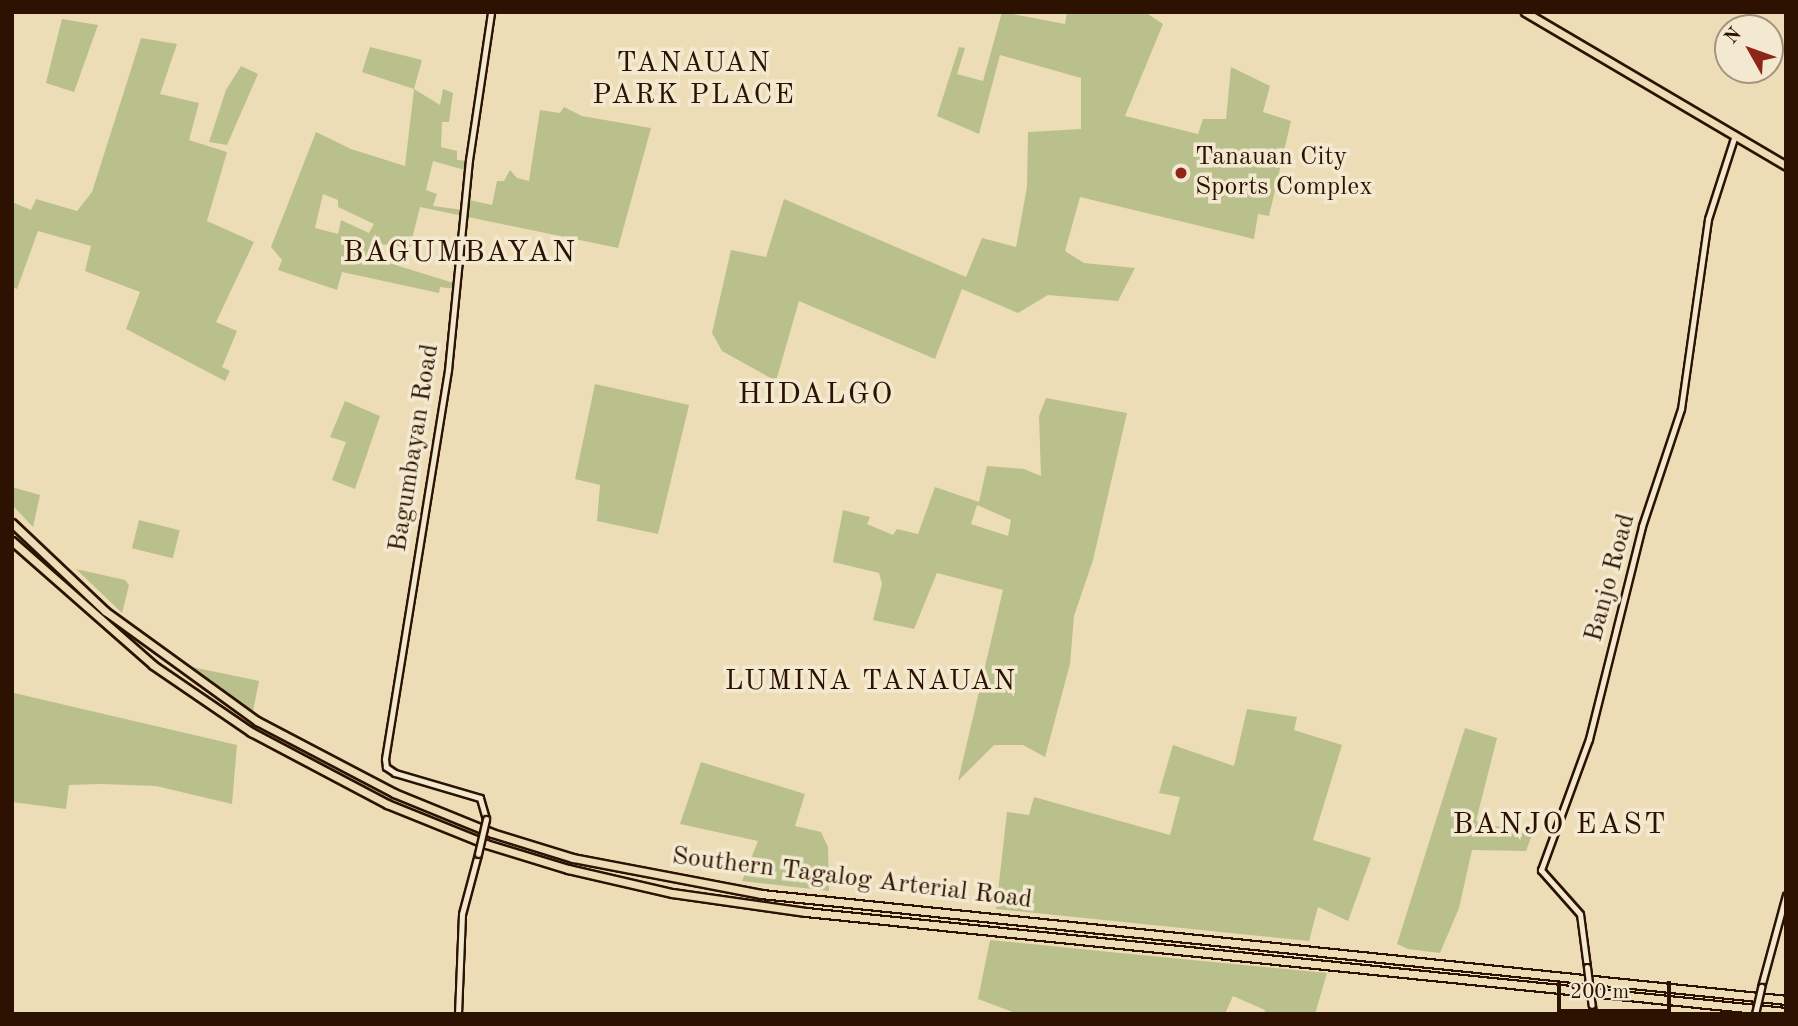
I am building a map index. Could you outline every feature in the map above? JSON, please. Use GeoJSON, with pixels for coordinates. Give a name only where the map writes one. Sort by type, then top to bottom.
{"type":"FeatureCollection","features":[{"type":"Feature","properties":{"kind":"highway"},"geometry":{"type":"LineString","coordinates":[[1525,12],[1786,166]]}},
{"type":"Feature","properties":{"kind":"highway","name":"Southern Tagalog Arterial Road"},"geometry":{"type":"LineString","coordinates":[[12,523],[105,611],[257,721],[394,793],[492,833],[573,858],[761,894],[1786,1000]]}},
{"type":"Feature","properties":{"kind":"highway","name":"Southern Tagalog Arterial Road"},"geometry":{"type":"LineString","coordinates":[[12,541],[153,665],[270,743],[387,804],[486,844],[568,869],[672,893],[782,909],[1786,1012]]}},
{"type":"Feature","properties":{"kind":"street","name":"Bagumbayan Road"},"geometry":{"type":"LineString","coordinates":[[458,1014],[462,914],[486,819],[480,797],[396,773],[386,767],[385,759],[446,384],[469,161],[491,12]]}},
{"type":"Feature","properties":{"kind":"street","name":"Banjo Road"},"geometry":{"type":"LineString","coordinates":[[1593,1014],[1580,914],[1541,870],[1589,739],[1642,526],[1681,409],[1708,219],[1735,135]]}},
{"type":"Feature","properties":{"kind":"street"},"geometry":{"type":"LineString","coordinates":[[1755,1014],[1786,895]]}},
{"type":"Feature","properties":{"kind":"green space"},"geometry":{"type":"Polygon","coordinates":[[[1002,12],[1065,24],[1067,12],[1145,12],[1163,24],[1125,116],[1198,134],[1203,119],[1226,119],[1231,67],[1270,86],[1263,112],[1291,121],[1269,216],[1258,214],[1254,239],[1080,197],[1065,251],[1084,263],[1135,268],[1118,301],[1048,295],[1018,313],[962,289],[935,359],[799,301],[776,381],[722,351],[712,333],[731,250],[766,257],[784,199],[966,277],[982,238],[1016,247],[1027,187],[1028,132],[1081,129],[1081,78],[1000,55],[979,134],[937,116],[959,47],[965,48],[957,74],[983,81],[1002,12]]]}},
{"type":"Feature","properties":{"kind":"green space"},"geometry":{"type":"Polygon","coordinates":[[[62,19],[98,25],[74,92],[46,83],[62,19]]]}},
{"type":"Feature","properties":{"kind":"green space"},"geometry":{"type":"Polygon","coordinates":[[[141,38],[177,44],[160,94],[199,103],[189,140],[227,152],[207,221],[254,242],[216,322],[237,331],[222,367],[230,371],[225,381],[126,329],[140,292],[85,271],[91,246],[38,231],[17,289],[12,287],[12,202],[31,210],[36,199],[77,211],[92,192],[141,38]]]}},
{"type":"Feature","properties":{"kind":"green space"},"geometry":{"type":"Polygon","coordinates":[[[370,47],[422,60],[414,89],[362,72],[370,47]]]}},
{"type":"Feature","properties":{"kind":"green space"},"geometry":{"type":"Polygon","coordinates":[[[241,66],[258,74],[227,145],[209,142],[226,90],[241,66]]]}},
{"type":"Feature","properties":{"kind":"green space"},"geometry":{"type":"Polygon","coordinates":[[[414,89],[440,105],[443,89],[453,93],[449,122],[442,122],[441,147],[457,151],[457,160],[469,161],[468,171],[433,161],[426,190],[437,194],[433,206],[463,210],[465,199],[492,205],[497,181],[504,181],[510,170],[517,178],[529,181],[540,110],[560,113],[564,107],[582,116],[651,128],[618,248],[420,207],[410,247],[379,244],[376,259],[457,284],[456,289],[440,287],[439,293],[342,272],[337,290],[278,270],[282,260],[271,247],[316,132],[351,149],[405,166],[414,89]],[[323,194],[315,228],[338,234],[341,220],[369,233],[374,224],[338,207],[338,200],[323,194]]]}},
{"type":"Feature","properties":{"kind":"green space"},"geometry":{"type":"Polygon","coordinates":[[[595,384],[689,405],[658,534],[597,521],[600,485],[575,479],[595,384]]]}},
{"type":"Feature","properties":{"kind":"green space"},"geometry":{"type":"Polygon","coordinates":[[[1046,398],[1127,413],[1093,560],[1074,616],[1070,664],[1045,757],[1023,745],[994,745],[958,781],[1003,590],[937,573],[914,629],[873,620],[882,584],[879,573],[833,562],[843,510],[870,517],[867,524],[893,535],[897,529],[918,534],[935,487],[979,502],[987,466],[1024,469],[1041,476],[1039,416],[1046,398]],[[977,505],[971,524],[1008,536],[1011,520],[977,505]]]}},
{"type":"Feature","properties":{"kind":"green space"},"geometry":{"type":"Polygon","coordinates":[[[345,401],[380,416],[355,489],[332,480],[346,442],[330,437],[345,401]]]}},
{"type":"Feature","properties":{"kind":"green space"},"geometry":{"type":"Polygon","coordinates":[[[12,487],[40,495],[33,527],[12,505],[12,487]]]}},
{"type":"Feature","properties":{"kind":"green space"},"geometry":{"type":"Polygon","coordinates":[[[139,520],[180,530],[173,558],[132,548],[139,520]]]}},
{"type":"Feature","properties":{"kind":"green space"},"geometry":{"type":"Polygon","coordinates":[[[76,569],[125,580],[129,585],[122,613],[76,569]]]}},
{"type":"Feature","properties":{"kind":"green space"},"geometry":{"type":"Polygon","coordinates":[[[192,667],[259,681],[253,711],[209,680],[192,667]]]}},
{"type":"Feature","properties":{"kind":"green space"},"geometry":{"type":"Polygon","coordinates":[[[14,693],[237,745],[232,804],[156,786],[101,784],[69,785],[66,809],[12,802],[14,693]]]}},
{"type":"Feature","properties":{"kind":"green space"},"geometry":{"type":"Polygon","coordinates":[[[1247,709],[1297,717],[1294,730],[1342,745],[1313,840],[1371,858],[1348,921],[1318,907],[1309,941],[996,909],[1007,812],[1029,815],[1034,797],[1170,835],[1180,797],[1159,793],[1173,745],[1234,766],[1247,709]]]}},
{"type":"Feature","properties":{"kind":"green space"},"geometry":{"type":"Polygon","coordinates":[[[1465,728],[1497,738],[1476,821],[1532,835],[1526,851],[1472,850],[1459,908],[1440,953],[1408,949],[1397,944],[1465,728]]]}},
{"type":"Feature","properties":{"kind":"green space"},"geometry":{"type":"Polygon","coordinates":[[[701,762],[805,794],[795,826],[821,832],[828,847],[829,891],[742,881],[758,841],[680,824],[701,762]]]}},
{"type":"Feature","properties":{"kind":"green space"},"geometry":{"type":"Polygon","coordinates":[[[990,940],[1327,973],[1315,1014],[1264,1014],[1265,1010],[1233,996],[1225,1014],[1018,1014],[978,999],[990,940]]]}},
{"type":"Feature","properties":{"kind":"place","name":"Tanauan City Sports Complex"},"geometry":{"type":"Point","coordinates":[1181,173]}},
{"type":"Feature","properties":{"kind":"district","name":"TANAUAN PARK PLACE"},"geometry":{"type":"Point","coordinates":[694,80]}},
{"type":"Feature","properties":{"kind":"district","name":"BAGUMBAYAN"},"geometry":{"type":"Point","coordinates":[460,253]}},
{"type":"Feature","properties":{"kind":"district","name":"HIDALGO"},"geometry":{"type":"Point","coordinates":[816,395]}},
{"type":"Feature","properties":{"kind":"district","name":"LUMINA TANAUAN"},"geometry":{"type":"Point","coordinates":[871,682]}},
{"type":"Feature","properties":{"kind":"district","name":"BANJO EAST"},"geometry":{"type":"Point","coordinates":[1560,825]}}]}
